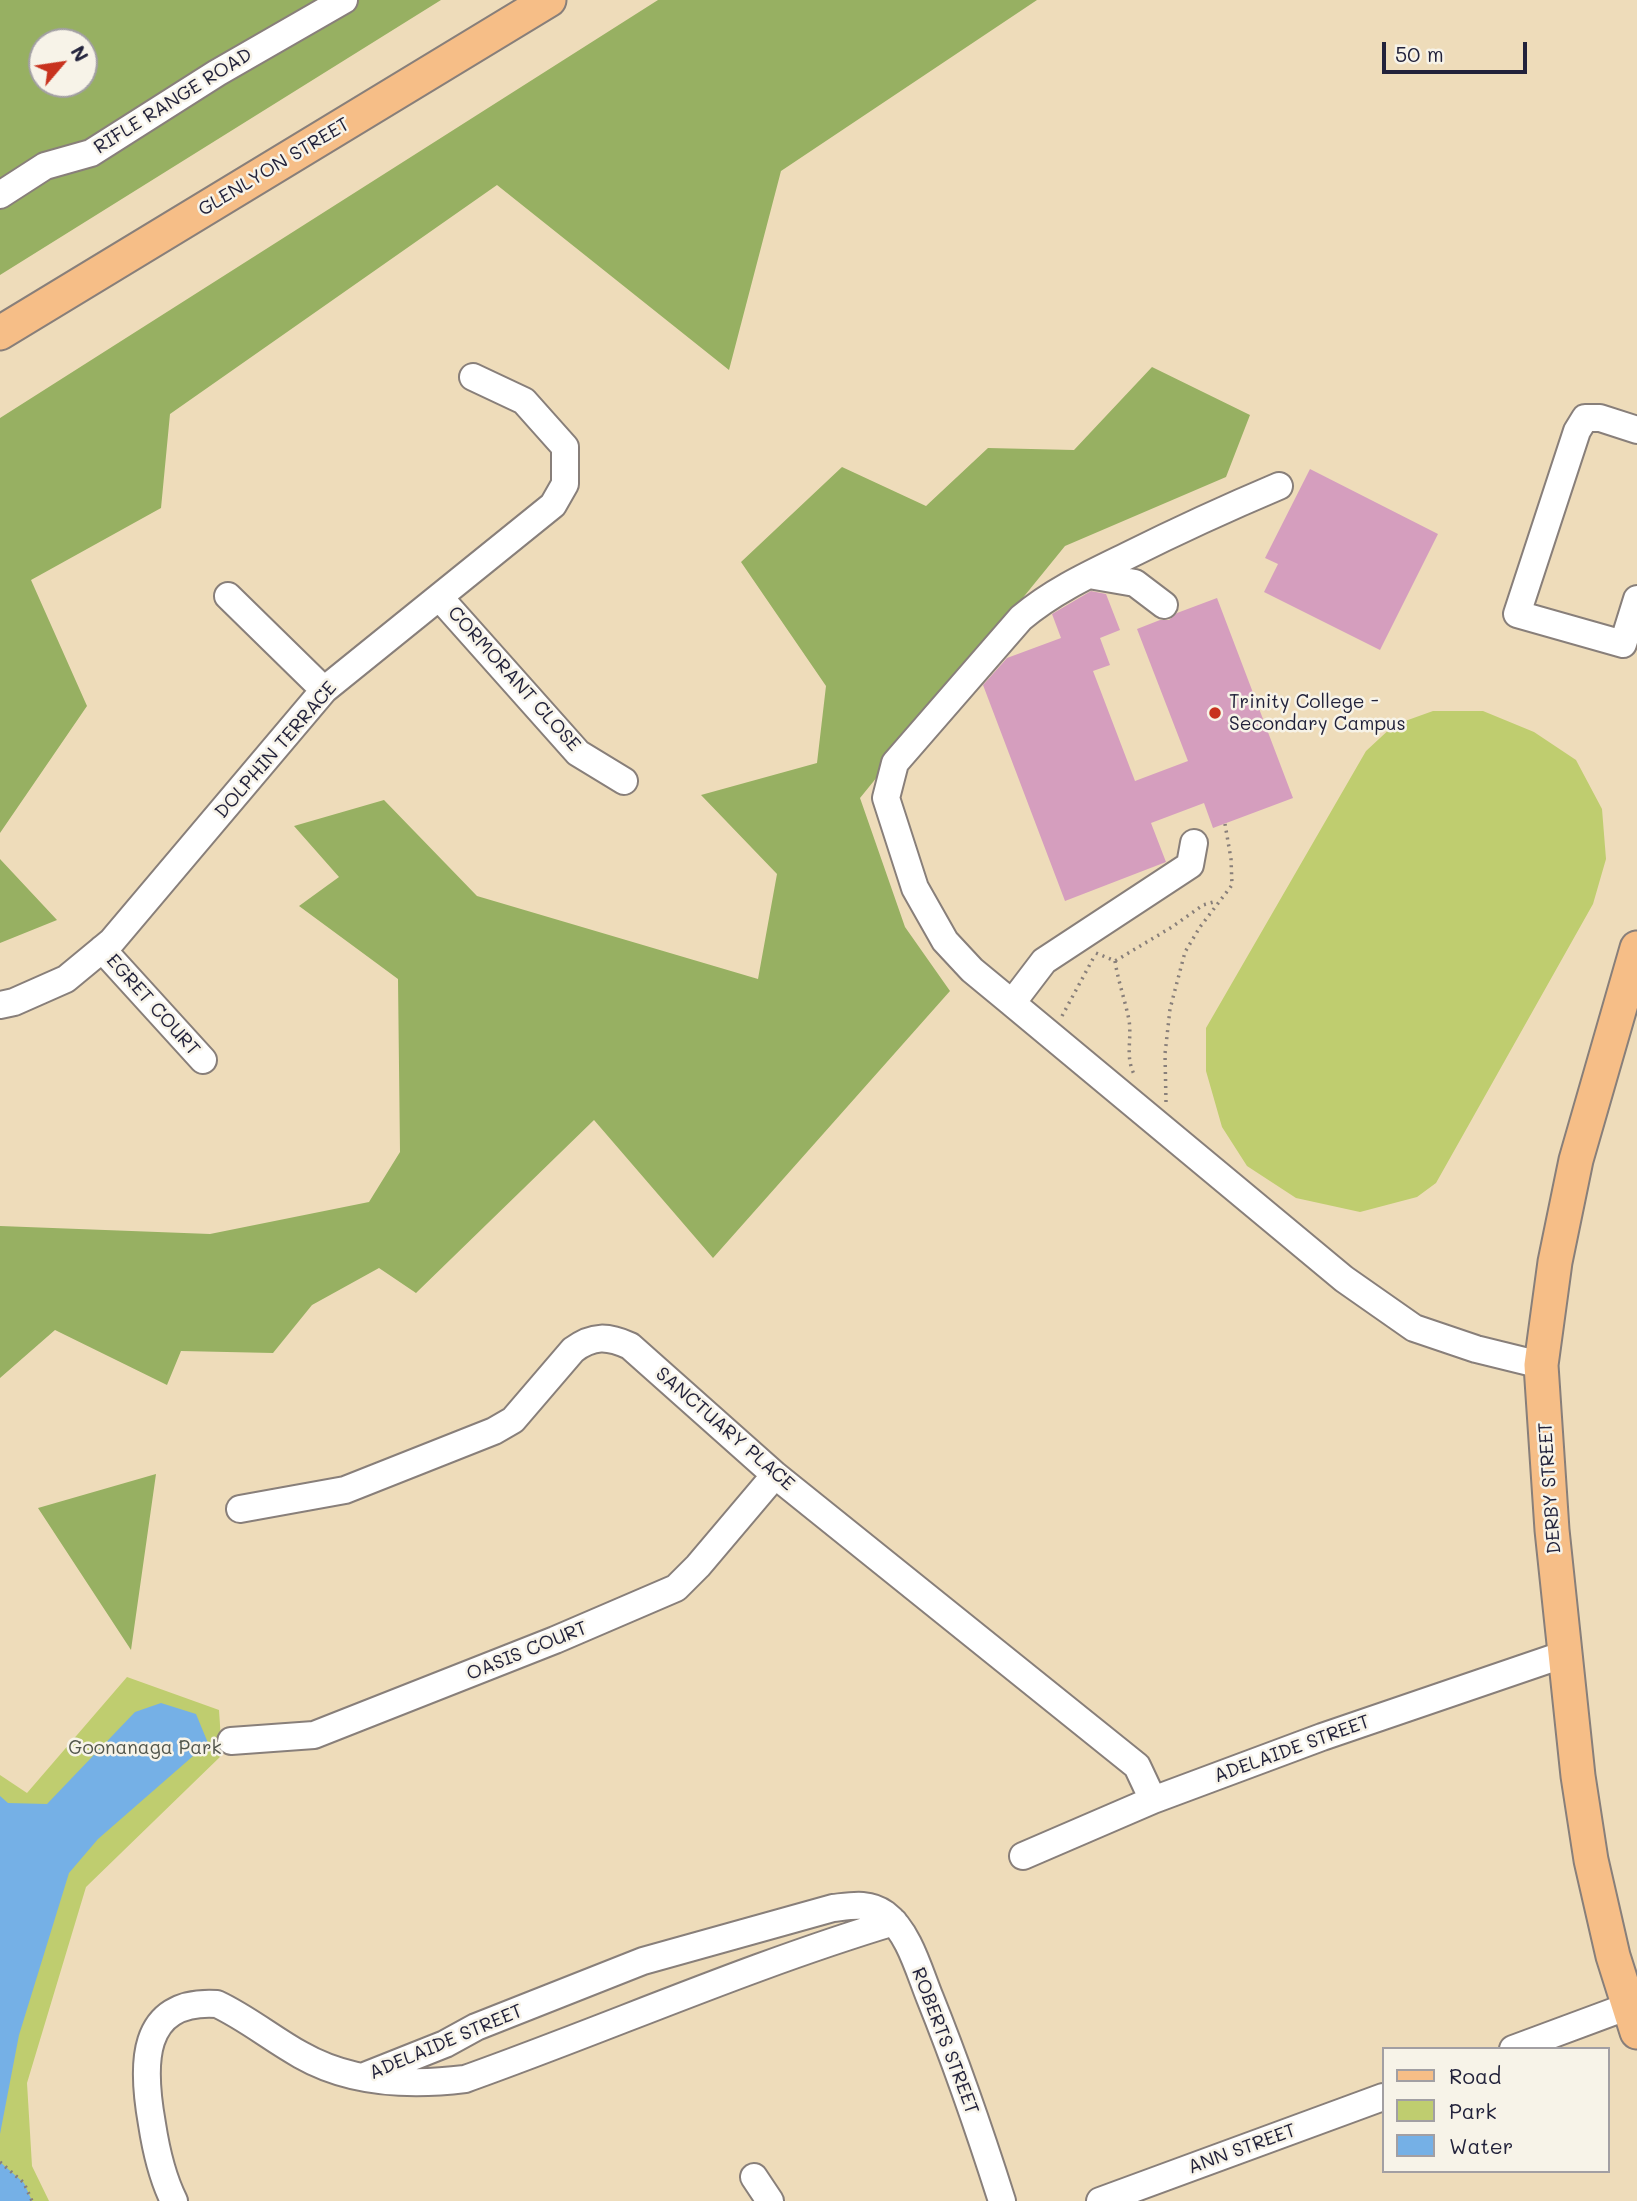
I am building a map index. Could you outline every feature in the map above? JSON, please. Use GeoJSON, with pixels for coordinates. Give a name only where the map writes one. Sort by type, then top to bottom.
{"type":"FeatureCollection","features":[{"type":"Feature","properties":{"kind":"main road","name":"GLENLYON STREET"},"geometry":{"type":"LineString","coordinates":[[0,333],[549,0]]}},
{"type":"Feature","properties":{"kind":"main road","name":"DERBY STREET"},"geometry":{"type":"LineString","coordinates":[[1634,2014],[1613,1956],[1591,1860],[1578,1776],[1552,1531],[1541,1365],[1555,1262],[1576,1160],[1637,948]]}},
{"type":"Feature","properties":{"kind":"street","name":"RIFLE RANGE ROAD"},"geometry":{"type":"LineString","coordinates":[[0,195],[45,166],[91,153],[217,73],[344,0]]}},
{"type":"Feature","properties":{"kind":"street","name":"DOLPHIN TERRACE"},"geometry":{"type":"LineString","coordinates":[[0,1004],[14,1002],[66,979],[112,942],[324,690],[553,505],[565,484],[565,447],[524,401],[473,377]]}},
{"type":"Feature","properties":{"kind":"street"},"geometry":{"type":"LineString","coordinates":[[1637,430],[1600,418],[1585,418],[1577,431],[1517,614],[1623,644],[1637,599]]}},
{"type":"Feature","properties":{"kind":"street"},"geometry":{"type":"LineString","coordinates":[[1279,486],[1206,517],[1040,601],[1021,618],[895,763],[886,798],[915,888],[945,941],[972,970],[1345,1279],[1414,1328],[1476,1349],[1541,1365]]}},
{"type":"Feature","properties":{"kind":"street"},"geometry":{"type":"LineString","coordinates":[[1089,575],[1135,583],[1164,605]]}},
{"type":"Feature","properties":{"kind":"street"},"geometry":{"type":"LineString","coordinates":[[228,596],[324,690]]}},
{"type":"Feature","properties":{"kind":"street","name":"CORMORANT CLOSE"},"geometry":{"type":"LineString","coordinates":[[440,598],[578,753],[624,781]]}},
{"type":"Feature","properties":{"kind":"street"},"geometry":{"type":"LineString","coordinates":[[1012,1003],[1044,961],[1189,865],[1194,843]]}},
{"type":"Feature","properties":{"kind":"street","name":"EGRET COURT"},"geometry":{"type":"LineString","coordinates":[[102,949],[203,1060]]}},
{"type":"Feature","properties":{"kind":"street","name":"SANCTUARY PLACE"},"geometry":{"type":"LineString","coordinates":[[240,1509],[345,1490],[494,1431],[513,1420],[573,1350],[582,1343],[603,1336],[630,1346],[775,1475],[1137,1766],[1153,1800]]}},
{"type":"Feature","properties":{"kind":"street","name":"OASIS COURT"},"geometry":{"type":"LineString","coordinates":[[231,1741],[314,1735],[543,1645],[676,1588],[775,1475]]}},
{"type":"Feature","properties":{"kind":"street","name":"ADELAIDE STREET"},"geometry":{"type":"LineString","coordinates":[[1023,1856],[1153,1800],[1322,1737],[1565,1654]]}},
{"type":"Feature","properties":{"kind":"street","name":"ADELAIDE STREET"},"geometry":{"type":"LineString","coordinates":[[362,2077],[425,2052],[476,2027],[643,1961],[833,1908],[860,1905],[874,1907],[894,1922]]}},
{"type":"Feature","properties":{"kind":"street","name":"ADELAIDE STREET"},"geometry":{"type":"LineString","coordinates":[[362,2077],[417,2082],[465,2078],[652,2009],[723,1979],[894,1922]]}},
{"type":"Feature","properties":{"kind":"street","name":"ROBERTS STREET"},"geometry":{"type":"LineString","coordinates":[[894,1922],[921,1977],[966,2087],[1003,2201]]}},
{"type":"Feature","properties":{"kind":"street"},"geometry":{"type":"LineString","coordinates":[[174,2201],[160,2168],[146,2078],[146,2056],[150,2041],[158,2027],[171,2015],[185,2007],[203,2003],[217,2004],[313,2062],[362,2077]]}},
{"type":"Feature","properties":{"kind":"street"},"geometry":{"type":"LineString","coordinates":[[1520,2047],[1634,2014]]}},
{"type":"Feature","properties":{"kind":"street","name":"ANN STREET"},"geometry":{"type":"LineString","coordinates":[[1100,2201],[1382,2096]]}},
{"type":"Feature","properties":{"kind":"street"},"geometry":{"type":"LineString","coordinates":[[754,2177],[770,2201]]}},
{"type":"Feature","properties":{"kind":"path"},"geometry":{"type":"LineString","coordinates":[[1158,1100],[1165,1106],[1168,1097],[1165,1054],[1170,1009],[1185,951],[1232,885],[1225,824]]}},
{"type":"Feature","properties":{"kind":"path"},"geometry":{"type":"LineString","coordinates":[[1115,961],[1203,905],[1219,901]]}},
{"type":"Feature","properties":{"kind":"path"},"geometry":{"type":"LineString","coordinates":[[1051,1036],[1101,946]]}},
{"type":"Feature","properties":{"kind":"path"},"geometry":{"type":"LineString","coordinates":[[1090,951],[1115,961]]}},
{"type":"Feature","properties":{"kind":"path"},"geometry":{"type":"LineString","coordinates":[[1115,961],[1117,980],[1129,1019],[1131,1035],[1128,1062],[1139,1081]]}},
{"type":"Feature","properties":{"kind":"path"},"geometry":{"type":"LineString","coordinates":[[0,2162],[24,2183],[32,2201]]}},
{"type":"Feature","properties":{"kind":"green space"},"geometry":{"type":"Polygon","coordinates":[[[0,0],[441,0],[0,275],[0,0]]]}},
{"type":"Feature","properties":{"kind":"green space"},"geometry":{"type":"Polygon","coordinates":[[[658,0],[1037,0],[781,171],[729,370],[497,185],[170,414],[161,508],[31,580],[87,706],[0,833],[0,418],[658,0]]]}},
{"type":"Feature","properties":{"kind":"green space"},"geometry":{"type":"Polygon","coordinates":[[[1152,367],[1250,415],[1226,477],[1065,546],[860,798],[905,927],[950,991],[713,1258],[594,1120],[416,1293],[379,1268],[312,1305],[273,1353],[181,1351],[167,1385],[55,1330],[0,1378],[0,1226],[210,1234],[369,1202],[400,1152],[398,979],[299,906],[339,877],[294,826],[384,800],[477,896],[758,979],[777,874],[701,795],[817,763],[826,686],[741,562],[842,467],[926,506],[988,448],[1074,450],[1152,367]]]}},
{"type":"Feature","properties":{"kind":"green space"},"geometry":{"type":"Polygon","coordinates":[[[1433,711],[1483,711],[1534,732],[1576,760],[1602,809],[1606,859],[1593,904],[1436,1183],[1417,1197],[1360,1212],[1296,1198],[1247,1166],[1222,1127],[1206,1071],[1206,1028],[1366,751],[1394,725],[1433,711]]]}},
{"type":"Feature","properties":{"kind":"green space"},"geometry":{"type":"Polygon","coordinates":[[[0,859],[57,920],[0,943],[0,859]]]}},
{"type":"Feature","properties":{"kind":"green space"},"geometry":{"type":"Polygon","coordinates":[[[156,1474],[131,1650],[38,1508],[156,1474]]]}},
{"type":"Feature","properties":{"kind":"green space","name":"Goonanaga Park"},"geometry":{"type":"Polygon","coordinates":[[[127,1677],[219,1710],[222,1755],[86,1887],[27,2083],[32,2166],[49,2201],[0,2201],[0,1775],[27,1793],[127,1677]]]}},
{"type":"Feature","properties":{"kind":"water"},"geometry":{"type":"Polygon","coordinates":[[[161,1703],[196,1714],[208,1743],[98,1839],[69,1873],[19,2035],[0,2134],[0,1796],[8,1803],[47,1804],[135,1712],[161,1703]]]}},
{"type":"Feature","properties":{"kind":"water"},"geometry":{"type":"Polygon","coordinates":[[[0,2162],[24,2183],[32,2201],[0,2201],[0,2162]]]}},
{"type":"Feature","properties":{"kind":"building"},"geometry":{"type":"Polygon","coordinates":[[[1310,469],[1438,534],[1380,650],[1264,592],[1278,564],[1265,558],[1310,469]]]}},
{"type":"Feature","properties":{"kind":"building"},"geometry":{"type":"Polygon","coordinates":[[[1091,591],[1106,594],[1120,630],[1100,638],[1110,665],[1093,671],[1135,781],[1188,761],[1137,629],[1160,620],[1169,620],[1177,613],[1217,598],[1293,798],[1213,828],[1204,803],[1151,823],[1166,862],[1065,901],[983,685],[1007,658],[1061,638],[1052,614],[1091,591]]]}},
{"type":"Feature","properties":{"kind":"place","name":"Trinity College - Secondary Campus"},"geometry":{"type":"Point","coordinates":[1215,713]}}]}
